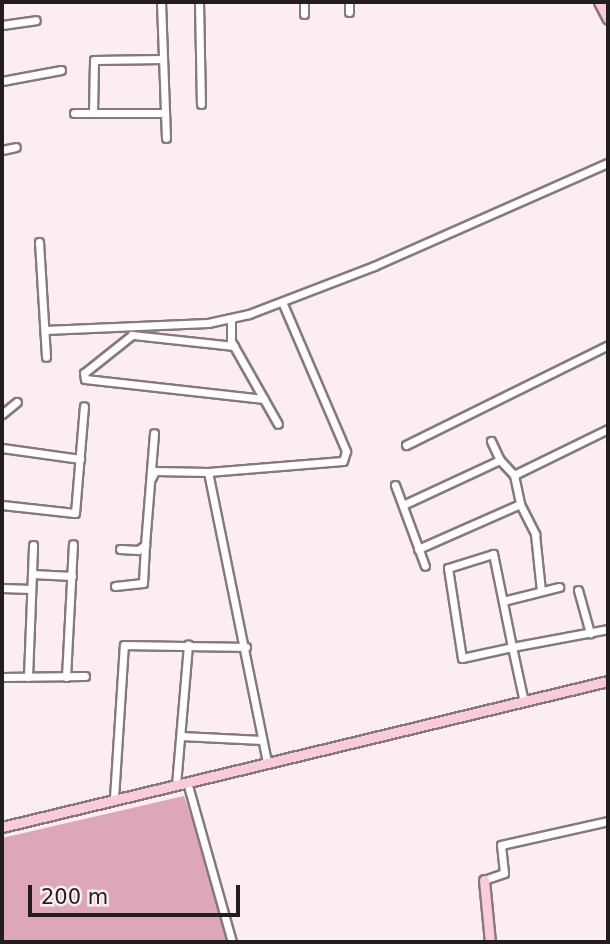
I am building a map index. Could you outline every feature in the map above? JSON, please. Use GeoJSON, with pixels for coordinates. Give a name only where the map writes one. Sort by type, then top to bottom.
{"type":"FeatureCollection","features":[{"type":"Feature","properties":{"kind":"main road"},"geometry":{"type":"LineString","coordinates":[[599,2],[608,19]]}},
{"type":"Feature","properties":{"kind":"main road"},"geometry":{"type":"LineString","coordinates":[[2,827],[608,681]]}},
{"type":"Feature","properties":{"kind":"main road"},"geometry":{"type":"LineString","coordinates":[[484,880],[489,942]]}},
{"type":"Feature","properties":{"kind":"street"},"geometry":{"type":"LineString","coordinates":[[161,2],[166,138]]}},
{"type":"Feature","properties":{"kind":"street"},"geometry":{"type":"LineString","coordinates":[[198,2],[201,104]]}},
{"type":"Feature","properties":{"kind":"street"},"geometry":{"type":"LineString","coordinates":[[304,2],[304,14]]}},
{"type":"Feature","properties":{"kind":"street"},"geometry":{"type":"LineString","coordinates":[[349,2],[349,12]]}},
{"type":"Feature","properties":{"kind":"street"},"geometry":{"type":"LineString","coordinates":[[2,25],[36,20]]}},
{"type":"Feature","properties":{"kind":"street"},"geometry":{"type":"LineString","coordinates":[[93,113],[94,60],[163,59]]}},
{"type":"Feature","properties":{"kind":"street"},"geometry":{"type":"LineString","coordinates":[[2,81],[61,71]]}},
{"type":"Feature","properties":{"kind":"street"},"geometry":{"type":"LineString","coordinates":[[74,113],[165,113]]}},
{"type":"Feature","properties":{"kind":"street"},"geometry":{"type":"LineString","coordinates":[[2,150],[16,147]]}},
{"type":"Feature","properties":{"kind":"street"},"geometry":{"type":"LineString","coordinates":[[45,330],[231,319],[282,302],[608,163]]}},
{"type":"Feature","properties":{"kind":"street"},"geometry":{"type":"LineString","coordinates":[[39,242],[46,357]]}},
{"type":"Feature","properties":{"kind":"street"},"geometry":{"type":"LineString","coordinates":[[151,479],[155,471],[208,472],[343,461],[346,451],[282,302]]}},
{"type":"Feature","properties":{"kind":"street"},"geometry":{"type":"LineString","coordinates":[[231,319],[234,346],[278,424]]}},
{"type":"Feature","properties":{"kind":"street"},"geometry":{"type":"LineString","coordinates":[[234,346],[132,335],[84,373],[85,379],[264,399]]}},
{"type":"Feature","properties":{"kind":"street"},"geometry":{"type":"LineString","coordinates":[[406,445],[608,345]]}},
{"type":"Feature","properties":{"kind":"street"},"geometry":{"type":"LineString","coordinates":[[2,414],[17,402]]}},
{"type":"Feature","properties":{"kind":"street"},"geometry":{"type":"LineString","coordinates":[[2,505],[75,513],[84,406]]}},
{"type":"Feature","properties":{"kind":"street"},"geometry":{"type":"LineString","coordinates":[[514,475],[608,429]]}},
{"type":"Feature","properties":{"kind":"street"},"geometry":{"type":"LineString","coordinates":[[115,586],[143,583],[154,433]]}},
{"type":"Feature","properties":{"kind":"street"},"geometry":{"type":"LineString","coordinates":[[491,441],[500,460],[514,475],[520,504],[537,541],[541,591]]}},
{"type":"Feature","properties":{"kind":"street"},"geometry":{"type":"LineString","coordinates":[[2,447],[80,459]]}},
{"type":"Feature","properties":{"kind":"street"},"geometry":{"type":"LineString","coordinates":[[402,505],[500,460]]}},
{"type":"Feature","properties":{"kind":"street"},"geometry":{"type":"LineString","coordinates":[[208,472],[246,647],[267,763]]}},
{"type":"Feature","properties":{"kind":"street"},"geometry":{"type":"LineString","coordinates":[[395,485],[425,566]]}},
{"type":"Feature","properties":{"kind":"street"},"geometry":{"type":"LineString","coordinates":[[418,549],[520,504]]}},
{"type":"Feature","properties":{"kind":"street"},"geometry":{"type":"LineString","coordinates":[[66,677],[73,544]]}},
{"type":"Feature","properties":{"kind":"street"},"geometry":{"type":"LineString","coordinates":[[28,677],[33,545]]}},
{"type":"Feature","properties":{"kind":"street"},"geometry":{"type":"LineString","coordinates":[[120,549],[138,550],[145,545]]}},
{"type":"Feature","properties":{"kind":"street"},"geometry":{"type":"LineString","coordinates":[[523,702],[512,647],[503,601],[493,554],[449,568],[462,659],[512,647],[608,629]]}},
{"type":"Feature","properties":{"kind":"street"},"geometry":{"type":"LineString","coordinates":[[32,574],[72,576]]}},
{"type":"Feature","properties":{"kind":"street"},"geometry":{"type":"LineString","coordinates":[[503,601],[559,587]]}},
{"type":"Feature","properties":{"kind":"street"},"geometry":{"type":"LineString","coordinates":[[2,588],[31,589]]}},
{"type":"Feature","properties":{"kind":"street"},"geometry":{"type":"LineString","coordinates":[[578,590],[590,633]]}},
{"type":"Feature","properties":{"kind":"street"},"geometry":{"type":"LineString","coordinates":[[114,798],[121,650],[130,642],[246,647]]}},
{"type":"Feature","properties":{"kind":"street"},"geometry":{"type":"LineString","coordinates":[[176,785],[188,645]]}},
{"type":"Feature","properties":{"kind":"street"},"geometry":{"type":"LineString","coordinates":[[2,677],[85,677]]}},
{"type":"Feature","properties":{"kind":"street"},"geometry":{"type":"LineString","coordinates":[[181,736],[262,740]]}},
{"type":"Feature","properties":{"kind":"street"},"geometry":{"type":"LineString","coordinates":[[187,782],[232,942]]}},
{"type":"Feature","properties":{"kind":"street"},"geometry":{"type":"LineString","coordinates":[[484,880],[503,873],[501,845],[608,821]]}},
{"type":"Feature","properties":{"kind":"shaded area"},"geometry":{"type":"Polygon","coordinates":[[[184,796],[234,942],[2,942],[2,838],[184,796]]]}}]}
